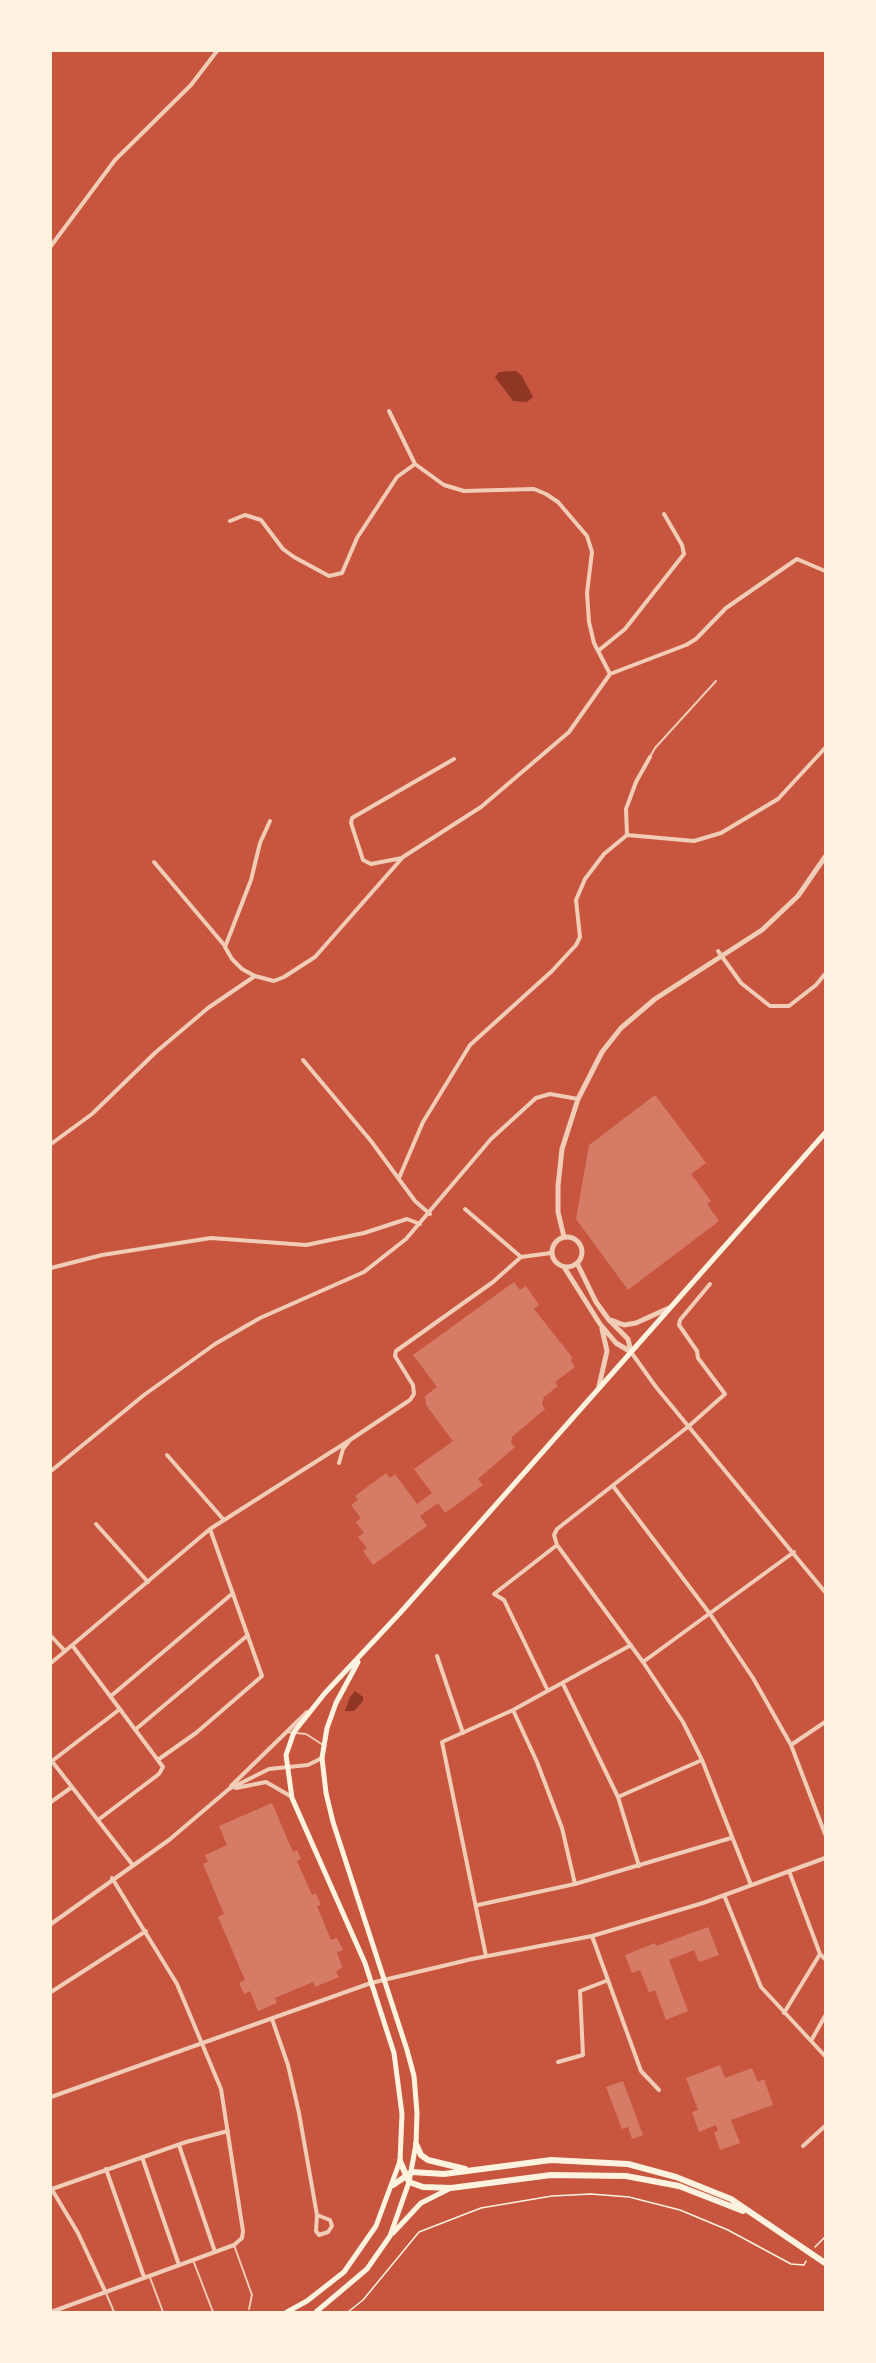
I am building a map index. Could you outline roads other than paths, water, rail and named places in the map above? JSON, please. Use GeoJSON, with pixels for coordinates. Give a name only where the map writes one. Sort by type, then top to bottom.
{"type":"FeatureCollection","features":[{"type":"Feature","properties":{"kind":"main road"},"geometry":{"type":"LineString","coordinates":[[287,2312],[332,2282],[355,2259],[376,2226],[400,2161],[402,2114],[400,2081],[394,2053],[371,1983],[292,1798],[286,1768],[288,1746],[294,1732],[311,1708],[362,1656],[825,1133]]}},
{"type":"Feature","properties":{"kind":"main road"},"geometry":{"type":"LineString","coordinates":[[362,1656],[336,1703],[323,1745],[322,1758],[333,1822],[385,1979],[414,2076],[417,2114],[412,2172],[390,2236]]}},
{"type":"Feature","properties":{"kind":"main road"},"geometry":{"type":"LineString","coordinates":[[416,2144],[421,2155],[428,2160],[469,2170]]}},
{"type":"Feature","properties":{"kind":"main road"},"geometry":{"type":"LineString","coordinates":[[393,2185],[404,2175],[412,2172],[444,2174],[550,2160],[628,2164],[695,2183],[731,2199],[825,2263]]}},
{"type":"Feature","properties":{"kind":"main road"},"geometry":{"type":"LineString","coordinates":[[400,2161],[404,2175],[409,2182],[423,2187],[451,2188],[550,2175],[626,2176],[679,2186],[753,2216]]}},
{"type":"Feature","properties":{"kind":"main road"},"geometry":{"type":"LineString","coordinates":[[315,2312],[360,2275],[390,2236],[421,2203],[451,2188]]}},
{"type":"Feature","properties":{"kind":"street"},"geometry":{"type":"LineString","coordinates":[[51,246],[115,160],[191,85],[217,51]]}},
{"type":"Feature","properties":{"kind":"street"},"geometry":{"type":"LineString","coordinates":[[389,411],[415,464],[453,488],[490,492],[534,489],[558,502],[590,543],[592,552],[587,608],[592,636],[610,674]]}},
{"type":"Feature","properties":{"kind":"street"},"geometry":{"type":"LineString","coordinates":[[230,521],[245,515],[261,520],[283,549],[294,557],[329,576],[342,573],[357,538],[397,477],[415,464]]}},
{"type":"Feature","properties":{"kind":"street"},"geometry":{"type":"LineString","coordinates":[[598,651],[625,629],[684,554],[682,545],[664,514]]}},
{"type":"Feature","properties":{"kind":"street"},"geometry":{"type":"LineString","coordinates":[[153,862],[225,947],[232,959],[255,976],[274,981],[284,977],[315,957],[402,857],[481,807],[569,732],[610,674],[696,639],[726,608],[798,559],[825,571]]}},
{"type":"Feature","properties":{"kind":"street"},"geometry":{"type":"LineString","coordinates":[[399,1178],[423,1122],[470,1045],[552,971],[576,945],[580,937],[575,908],[579,892],[604,854],[627,835],[694,841],[721,833],[778,799],[825,748]]}},
{"type":"Feature","properties":{"kind":"street"},"geometry":{"type":"LineString","coordinates":[[627,835],[626,809],[636,782],[650,757]]}},
{"type":"Feature","properties":{"kind":"street"},"geometry":{"type":"LineString","coordinates":[[402,857],[372,864],[363,860],[351,823],[352,818],[454,759]]}},
{"type":"Feature","properties":{"kind":"street"},"geometry":{"type":"LineString","coordinates":[[225,947],[251,880],[260,843],[270,821]]}},
{"type":"Feature","properties":{"kind":"street"},"geometry":{"type":"LineString","coordinates":[[564,1237],[558,1212],[562,1149],[578,1099],[602,1052],[621,1028],[655,999],[762,930],[788,907],[825,857]]}},
{"type":"Feature","properties":{"kind":"street"},"geometry":{"type":"LineString","coordinates":[[718,951],[741,983],[770,1006],[789,1006],[816,985],[825,974]]}},
{"type":"Feature","properties":{"kind":"street"},"geometry":{"type":"LineString","coordinates":[[51,1144],[92,1114],[156,1052],[208,1008],[255,976]]}},
{"type":"Feature","properties":{"kind":"street"},"geometry":{"type":"LineString","coordinates":[[303,1060],[415,1201],[430,1214]]}},
{"type":"Feature","properties":{"kind":"street"},"geometry":{"type":"LineString","coordinates":[[51,1471],[144,1395],[215,1344],[260,1318],[364,1272],[430,1214],[491,1139],[536,1098],[550,1094],[578,1099]]}},
{"type":"Feature","properties":{"kind":"street"},"geometry":{"type":"LineString","coordinates":[[465,1209],[521,1257]]}},
{"type":"Feature","properties":{"kind":"street"},"geometry":{"type":"LineString","coordinates":[[51,1268],[102,1255],[211,1239],[306,1245],[364,1233],[407,1220],[420,1224]]}},
{"type":"Feature","properties":{"kind":"street"},"geometry":{"type":"LineString","coordinates":[[564,1267],[577,1263],[581,1256],[581,1247],[574,1239],[564,1237],[553,1245],[551,1253],[554,1261],[564,1267],[600,1324],[616,1343],[631,1352],[825,1592]]}},
{"type":"Feature","properties":{"kind":"street"},"geometry":{"type":"LineString","coordinates":[[51,1663],[223,1519],[282,1486],[410,1400],[414,1394],[413,1386],[395,1356],[396,1351],[493,1282],[521,1257],[551,1253]]}},
{"type":"Feature","properties":{"kind":"street"},"geometry":{"type":"LineString","coordinates":[[577,1263],[609,1320],[628,1339],[631,1352]]}},
{"type":"Feature","properties":{"kind":"street"},"geometry":{"type":"LineString","coordinates":[[710,1284],[680,1320],[679,1325],[697,1351],[698,1359],[725,1394],[689,1426],[557,1529],[554,1535],[556,1545],[631,1645],[683,1722],[702,1760],[751,1885]]}},
{"type":"Feature","properties":{"kind":"street"},"geometry":{"type":"LineString","coordinates":[[609,1320],[624,1325],[636,1323],[672,1306]]}},
{"type":"Feature","properties":{"kind":"street"},"geometry":{"type":"LineString","coordinates":[[599,1386],[607,1351],[600,1324]]}},
{"type":"Feature","properties":{"kind":"street"},"geometry":{"type":"LineString","coordinates":[[339,1463],[343,1449],[350,1440]]}},
{"type":"Feature","properties":{"kind":"street"},"geometry":{"type":"LineString","coordinates":[[167,1455],[223,1519]]}},
{"type":"Feature","properties":{"kind":"street"},"geometry":{"type":"LineString","coordinates":[[613,1486],[710,1614],[753,1678],[791,1745],[825,1834]]}},
{"type":"Feature","properties":{"kind":"street"},"geometry":{"type":"LineString","coordinates":[[96,1524],[148,1582]]}},
{"type":"Feature","properties":{"kind":"street"},"geometry":{"type":"LineString","coordinates":[[159,1760],[196,1733],[262,1676],[210,1529]]}},
{"type":"Feature","properties":{"kind":"street"},"geometry":{"type":"LineString","coordinates":[[548,1691],[504,1600],[494,1594],[556,1545]]}},
{"type":"Feature","properties":{"kind":"street"},"geometry":{"type":"LineString","coordinates":[[643,1662],[794,1552]]}},
{"type":"Feature","properties":{"kind":"street"},"geometry":{"type":"LineString","coordinates":[[111,1696],[233,1593]]}},
{"type":"Feature","properties":{"kind":"street"},"geometry":{"type":"LineString","coordinates":[[136,1729],[248,1635]]}},
{"type":"Feature","properties":{"kind":"street"},"geometry":{"type":"LineString","coordinates":[[51,1636],[65,1651]]}},
{"type":"Feature","properties":{"kind":"street"},"geometry":{"type":"LineString","coordinates":[[72,1645],[163,1767],[159,1774],[98,1820]]}},
{"type":"Feature","properties":{"kind":"street"},"geometry":{"type":"LineString","coordinates":[[486,1956],[478,1905],[442,1742],[513,1710],[631,1645]]}},
{"type":"Feature","properties":{"kind":"street"},"geometry":{"type":"LineString","coordinates":[[437,1656],[463,1733]]}},
{"type":"Feature","properties":{"kind":"street"},"geometry":{"type":"LineString","coordinates":[[563,1684],[618,1797],[639,1866]]}},
{"type":"Feature","properties":{"kind":"street"},"geometry":{"type":"LineString","coordinates":[[121,1708],[51,1760],[132,1864]]}},
{"type":"Feature","properties":{"kind":"street"},"geometry":{"type":"LineString","coordinates":[[51,1924],[112,1878],[169,1840],[229,1789],[311,1708]]}},
{"type":"Feature","properties":{"kind":"street"},"geometry":{"type":"LineString","coordinates":[[513,1710],[537,1762],[562,1828],[575,1884]]}},
{"type":"Feature","properties":{"kind":"street"},"geometry":{"type":"LineString","coordinates":[[791,1745],[825,1722]]}},
{"type":"Feature","properties":{"kind":"street"},"geometry":{"type":"LineString","coordinates":[[229,1789],[269,1769],[308,1765],[322,1758]]}},
{"type":"Feature","properties":{"kind":"street"},"geometry":{"type":"LineString","coordinates":[[618,1797],[702,1760]]}},
{"type":"Feature","properties":{"kind":"street"},"geometry":{"type":"LineString","coordinates":[[229,1789],[267,1782],[292,1798]]}},
{"type":"Feature","properties":{"kind":"street"},"geometry":{"type":"LineString","coordinates":[[51,1802],[72,1787]]}},
{"type":"Feature","properties":{"kind":"street"},"geometry":{"type":"LineString","coordinates":[[478,1905],[575,1884],[731,1838]]}},
{"type":"Feature","properties":{"kind":"street"},"geometry":{"type":"LineString","coordinates":[[51,2097],[371,1983],[486,1956],[592,1936],[724,1895],[825,1858]]}},
{"type":"Feature","properties":{"kind":"street"},"geometry":{"type":"LineString","coordinates":[[789,1872],[820,1954],[825,1959]]}},
{"type":"Feature","properties":{"kind":"street"},"geometry":{"type":"LineString","coordinates":[[51,2312],[67,2309],[105,2291],[234,2245],[242,2238],[243,2231],[221,2089],[204,2043],[177,1984],[112,1878]]}},
{"type":"Feature","properties":{"kind":"street"},"geometry":{"type":"LineString","coordinates":[[724,1895],[761,1987],[825,2056]]}},
{"type":"Feature","properties":{"kind":"street"},"geometry":{"type":"LineString","coordinates":[[51,1992],[146,1931]]}},
{"type":"Feature","properties":{"kind":"street"},"geometry":{"type":"LineString","coordinates":[[592,1936],[606,1982],[641,2071],[658,2090]]}},
{"type":"Feature","properties":{"kind":"street"},"geometry":{"type":"LineString","coordinates":[[784,2013],[820,1954]]}},
{"type":"Feature","properties":{"kind":"street"},"geometry":{"type":"LineString","coordinates":[[558,2062],[583,2055],[580,1991],[606,1982]]}},
{"type":"Feature","properties":{"kind":"street"},"geometry":{"type":"LineString","coordinates":[[811,2041],[825,2016]]}},
{"type":"Feature","properties":{"kind":"street"},"geometry":{"type":"LineString","coordinates":[[272,2019],[288,2065],[317,2215],[316,2231],[319,2235],[328,2232],[332,2226],[330,2220],[317,2215]]}},
{"type":"Feature","properties":{"kind":"street"},"geometry":{"type":"LineString","coordinates":[[803,2146],[825,2126]]}},
{"type":"Feature","properties":{"kind":"street"},"geometry":{"type":"LineString","coordinates":[[105,2291],[78,2233],[52,2189],[178,2145],[228,2131]]}},
{"type":"Feature","properties":{"kind":"street"},"geometry":{"type":"LineString","coordinates":[[178,2145],[215,2252]]}},
{"type":"Feature","properties":{"kind":"street"},"geometry":{"type":"LineString","coordinates":[[142,2157],[180,2265]]}},
{"type":"Feature","properties":{"kind":"street"},"geometry":{"type":"LineString","coordinates":[[106,2169],[144,2277]]}},
{"type":"Feature","properties":{"kind":"lane"},"geometry":{"type":"LineString","coordinates":[[650,757],[655,748],[716,681]]}},
{"type":"Feature","properties":{"kind":"lane"},"geometry":{"type":"LineString","coordinates":[[286,1732],[306,1734],[323,1745]]}},
{"type":"Feature","properties":{"kind":"lane"},"geometry":{"type":"LineString","coordinates":[[234,2245],[252,2295],[249,2309]]}},
{"type":"Feature","properties":{"kind":"lane"},"geometry":{"type":"LineString","coordinates":[[193,2260],[213,2312]]}},
{"type":"Feature","properties":{"kind":"lane"},"geometry":{"type":"LineString","coordinates":[[149,2275],[163,2312]]}},
{"type":"Feature","properties":{"kind":"lane"},"geometry":{"type":"LineString","coordinates":[[105,2291],[114,2312]]}}]}
